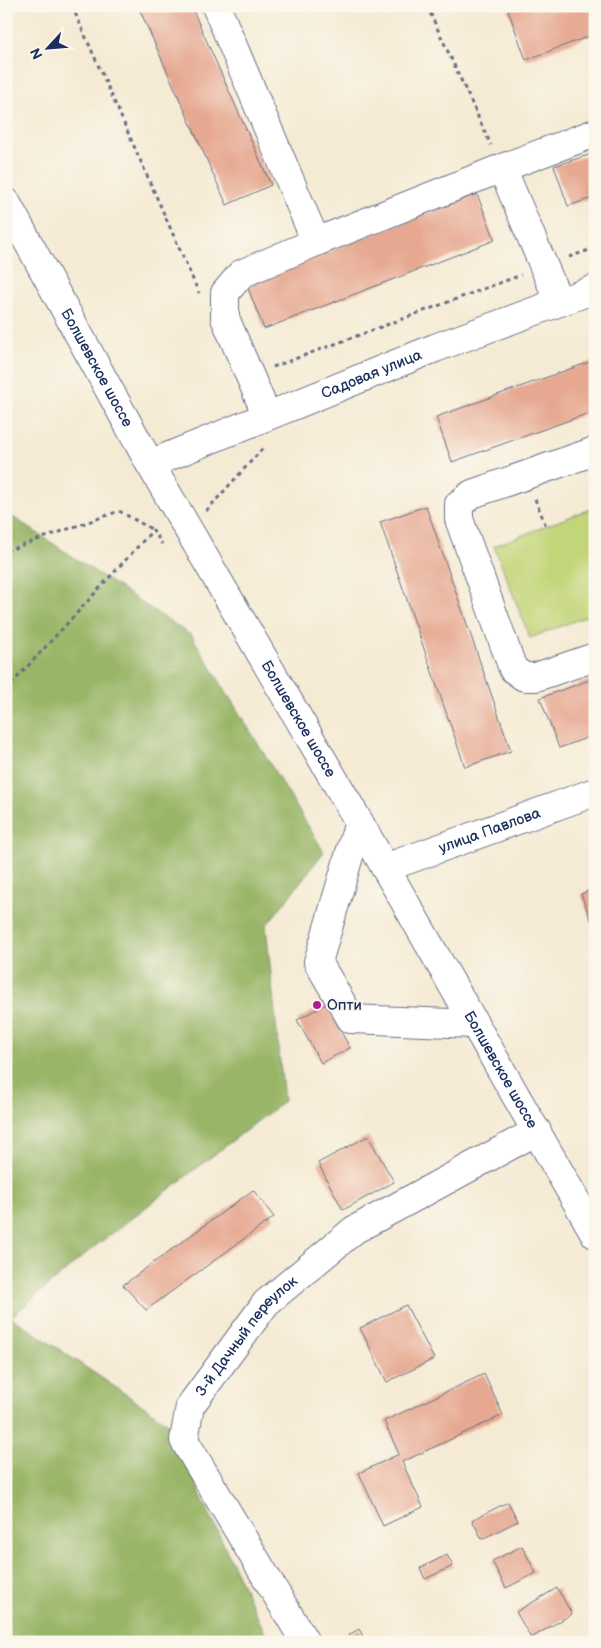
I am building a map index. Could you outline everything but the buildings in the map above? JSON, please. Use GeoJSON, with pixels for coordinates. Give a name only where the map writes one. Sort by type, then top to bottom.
{"type":"FeatureCollection","features":[{"type":"Feature","properties":{"kind":"street"},"geometry":{"type":"LineString","coordinates":[[216,6],[316,242]]}},
{"type":"Feature","properties":{"kind":"street"},"geometry":{"type":"LineString","coordinates":[[261,419],[250,376],[225,318],[225,293],[241,274],[316,242],[595,133]]}},
{"type":"Feature","properties":{"kind":"street"},"geometry":{"type":"LineString","coordinates":[[502,168],[559,302]]}},
{"type":"Feature","properties":{"kind":"street","name":"Болшевское шоссе"},"geometry":{"type":"LineString","coordinates":[[6,202],[150,464],[359,822],[595,1234]]}},
{"type":"Feature","properties":{"kind":"street","name":"Садовая улица"},"geometry":{"type":"LineString","coordinates":[[150,464],[435,348],[595,289]]}},
{"type":"Feature","properties":{"kind":"street"},"geometry":{"type":"LineString","coordinates":[[595,451],[472,494],[459,504],[459,519],[513,669],[524,677],[536,677],[595,657]]}},
{"type":"Feature","properties":{"kind":"street","name":"улица Павлова"},"geometry":{"type":"LineString","coordinates":[[385,868],[595,792]]}},
{"type":"Feature","properties":{"kind":"street"},"geometry":{"type":"LineString","coordinates":[[359,822],[318,962],[323,971],[351,1019],[474,1024]]}},
{"type":"Feature","properties":{"kind":"street","name":"3-й Дачный переулок"},"geometry":{"type":"LineString","coordinates":[[305,1642],[184,1440],[190,1406],[266,1303],[354,1230],[537,1132]]}},
{"type":"Feature","properties":{"kind":"path"},"geometry":{"type":"LineString","coordinates":[[72,6],[201,298]]}},
{"type":"Feature","properties":{"kind":"path"},"geometry":{"type":"LineString","coordinates":[[427,6],[502,168]]}},
{"type":"Feature","properties":{"kind":"path"},"geometry":{"type":"LineString","coordinates":[[250,376],[595,248]]}},
{"type":"Feature","properties":{"kind":"path"},"geometry":{"type":"LineString","coordinates":[[202,514],[266,444],[261,419]]}},
{"type":"Feature","properties":{"kind":"path"},"geometry":{"type":"LineString","coordinates":[[6,551],[119,511],[152,530],[162,544]]}},
{"type":"Feature","properties":{"kind":"path"},"geometry":{"type":"LineString","coordinates":[[6,690],[152,530]]}},
{"type":"Feature","properties":{"kind":"green space"},"geometry":{"type":"Polygon","coordinates":[[[6,507],[10,515],[192,636],[324,852],[266,926],[284,1101],[89,1251],[11,1317],[167,1422],[269,1642],[6,1642],[6,507]]]}},
{"type":"Feature","properties":{"kind":"green space"},"geometry":{"type":"Polygon","coordinates":[[[595,507],[595,613],[530,638],[494,546],[595,507]]]}},
{"type":"Feature","properties":{"kind":"place","name":"Опти"},"geometry":{"type":"Point","coordinates":[317,1005]}}]}
